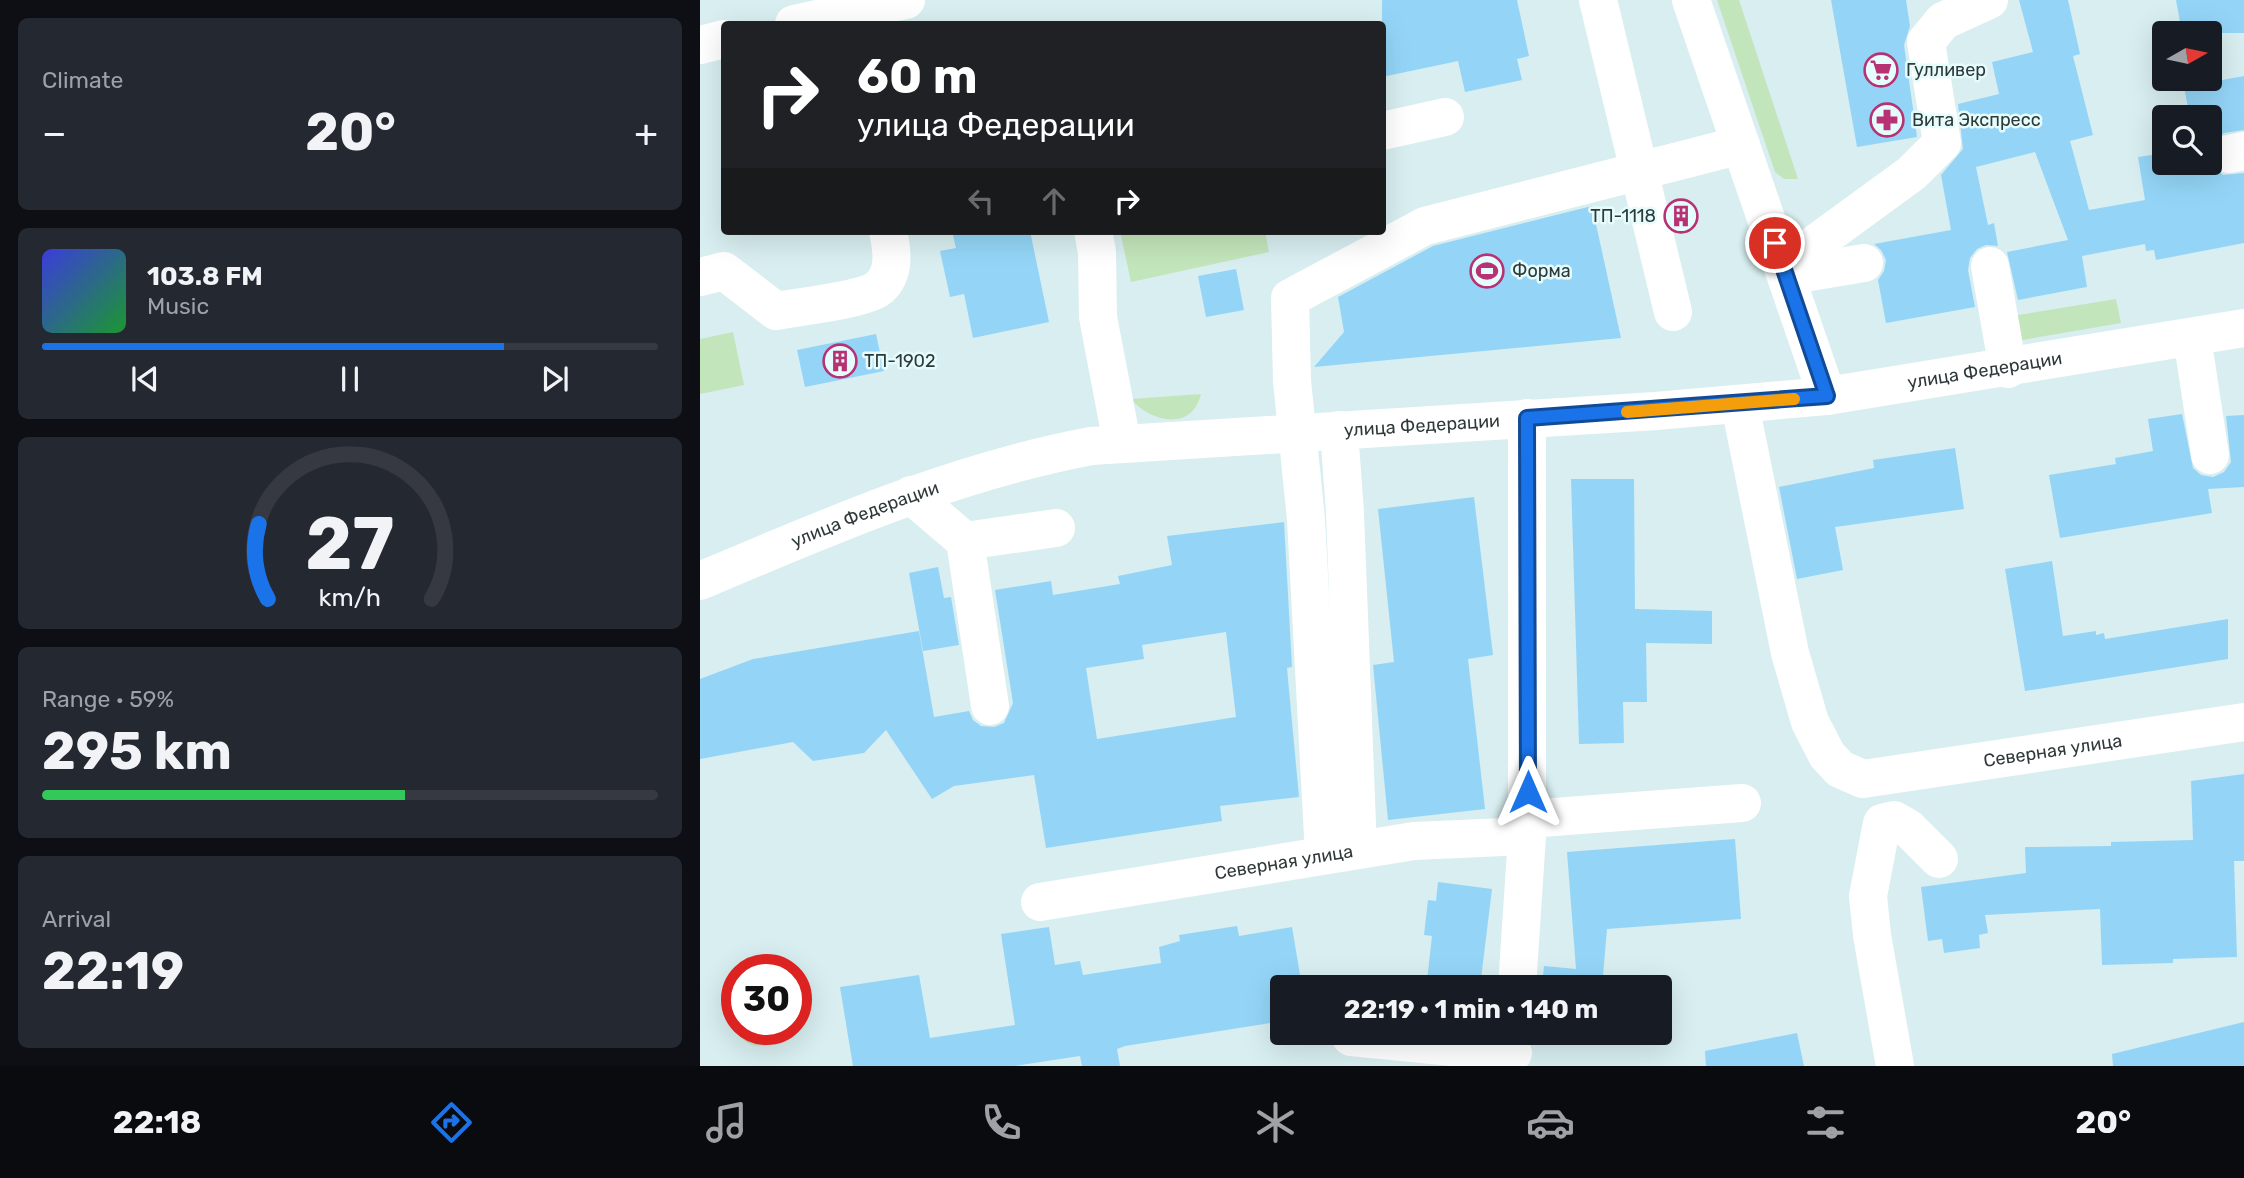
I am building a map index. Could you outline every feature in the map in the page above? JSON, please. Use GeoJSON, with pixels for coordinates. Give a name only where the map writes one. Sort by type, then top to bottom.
{"type":"FeatureCollection","features":[{"type":"Feature","properties":{"kind":"street"},"geometry":{"type":"LineString","coordinates":[[824,21],[844,19],[906,0]]}},
{"type":"Feature","properties":{"kind":"street"},"geometry":{"type":"LineString","coordinates":[[1598,0],[1673,312]]}},
{"type":"Feature","properties":{"kind":"street"},"geometry":{"type":"LineString","coordinates":[[1691,0],[1827,396]]}},
{"type":"Feature","properties":{"kind":"street"},"geometry":{"type":"LineString","coordinates":[[1785,271],[1912,173],[1942,143],[1926,42],[1943,21],[1989,0]]}},
{"type":"Feature","properties":{"kind":"street"},"geometry":{"type":"LineString","coordinates":[[700,45],[721,40]]}},
{"type":"Feature","properties":{"kind":"street"},"geometry":{"type":"LineString","coordinates":[[1386,130],[1445,117]]}},
{"type":"Feature","properties":{"kind":"street"},"geometry":{"type":"LineString","coordinates":[[1341,853],[1295,432],[1290,298],[1425,226],[1741,145]]}},
{"type":"Feature","properties":{"kind":"street"},"geometry":{"type":"LineString","coordinates":[[700,277],[724,271],[776,311],[861,295],[878,289],[888,275],[893,255],[889,235]]}},
{"type":"Feature","properties":{"kind":"street"},"geometry":{"type":"LineString","coordinates":[[1094,235],[1097,252],[1098,317],[1122,443]]}},
{"type":"Feature","properties":{"kind":"street"},"geometry":{"type":"LineString","coordinates":[[1785,271],[1864,263]]}},
{"type":"Feature","properties":{"kind":"street"},"geometry":{"type":"LineString","coordinates":[[1990,266],[2008,369]]}},
{"type":"Feature","properties":{"kind":"street","name":"улица Федерации"},"geometry":{"type":"LineString","coordinates":[[700,581],[843,519],[911,495],[1040,456],[1122,443],[1740,405],[1827,396],[2008,369],[2244,328]]}},
{"type":"Feature","properties":{"kind":"street"},"geometry":{"type":"LineString","coordinates":[[2192,337],[2210,454]]}},
{"type":"Feature","properties":{"kind":"street","name":"Северная улица"},"geometry":{"type":"LineString","coordinates":[[1740,405],[1790,653],[1810,722],[1827,755],[1840,769],[1863,779],[2244,722]]}},
{"type":"Feature","properties":{"kind":"street"},"geometry":{"type":"LineString","coordinates":[[1518,975],[1527,827],[1527,418]]}},
{"type":"Feature","properties":{"kind":"street"},"geometry":{"type":"LineString","coordinates":[[1339,430],[1346,513],[1341,853]]}},
{"type":"Feature","properties":{"kind":"street"},"geometry":{"type":"LineString","coordinates":[[911,495],[965,541],[990,706]]}},
{"type":"Feature","properties":{"kind":"street"},"geometry":{"type":"LineString","coordinates":[[965,541],[1056,528]]}},
{"type":"Feature","properties":{"kind":"street","name":"Северная улица"},"geometry":{"type":"LineString","coordinates":[[1040,902],[1414,841],[1742,803]]}},
{"type":"Feature","properties":{"kind":"street"},"geometry":{"type":"LineString","coordinates":[[1895,1066],[1868,897],[1882,823],[1894,820],[1908,828],[1939,859]]}},
{"type":"Feature","properties":{"kind":"street"},"geometry":{"type":"LineString","coordinates":[[1450,1045],[1513,1050]]}},
{"type":"Feature","properties":{"kind":"green space"},"geometry":{"type":"Polygon","coordinates":[[[1717,0],[1739,0],[1798,179],[1784,179],[1775,172],[1717,0]]]}},
{"type":"Feature","properties":{"kind":"green space"},"geometry":{"type":"Polygon","coordinates":[[[1121,235],[1266,235],[1269,252],[1131,282],[1121,235]]]}},
{"type":"Feature","properties":{"kind":"green space"},"geometry":{"type":"Polygon","coordinates":[[[2116,299],[2121,323],[2011,342],[2006,317],[2116,299]]]}},
{"type":"Feature","properties":{"kind":"green space"},"geometry":{"type":"Polygon","coordinates":[[[733,332],[744,385],[700,394],[700,339],[733,332]]]}},
{"type":"Feature","properties":{"kind":"green space"},"geometry":{"type":"Polygon","coordinates":[[[1201,394],[1189,414],[1170,419],[1149,413],[1131,399],[1201,394]]]}},
{"type":"Feature","properties":{"kind":"building"},"geometry":{"type":"Polygon","coordinates":[[[1382,0],[1517,0],[1529,56],[1517,59],[1522,80],[1465,92],[1458,61],[1386,76],[1386,21],[1382,21],[1382,0]]]}},
{"type":"Feature","properties":{"kind":"building","name":"Гулливер"},"geometry":{"type":"Polygon","coordinates":[[[1831,0],[1906,0],[1910,26],[1904,45],[1917,137],[1857,147],[1831,0]]]}},
{"type":"Feature","properties":{"kind":"building"},"geometry":{"type":"Polygon","coordinates":[[[2019,0],[2068,0],[2080,54],[2073,56],[2093,135],[2070,141],[2089,210],[2145,200],[2138,157],[2152,155],[2152,175],[2244,173],[2244,243],[2156,260],[2154,250],[2146,251],[2145,244],[2082,256],[2087,287],[2018,300],[2007,252],[2068,240],[2035,152],[1976,167],[1988,225],[1994,223],[1998,246],[1986,245],[1977,249],[1970,258],[1968,270],[1975,307],[1886,323],[1878,280],[1884,271],[1886,260],[1874,244],[1951,230],[1941,175],[1963,149],[1958,104],[1999,94],[1992,62],[2033,52],[2019,0]]]}},
{"type":"Feature","properties":{"kind":"building"},"geometry":{"type":"Polygon","coordinates":[[[2176,0],[2244,0],[2244,33],[2222,33],[2222,21],[2180,21],[2176,0]]]}},
{"type":"Feature","properties":{"kind":"building"},"geometry":{"type":"Polygon","coordinates":[[[2244,76],[2244,130],[2222,135],[2222,105],[2188,105],[2185,91],[2222,91],[2222,80],[2244,76]]]}},
{"type":"Feature","properties":{"kind":"building","name":"Форма"},"geometry":{"type":"Polygon","coordinates":[[[1592,206],[1621,338],[1314,367],[1344,332],[1338,297],[1433,246],[1592,206]]]}},
{"type":"Feature","properties":{"kind":"building"},"geometry":{"type":"Polygon","coordinates":[[[953,235],[1031,235],[1049,322],[973,338],[964,294],[950,297],[940,251],[956,248],[953,235]]]}},
{"type":"Feature","properties":{"kind":"building"},"geometry":{"type":"Polygon","coordinates":[[[1236,269],[1244,310],[1206,317],[1198,276],[1236,269]]]}},
{"type":"Feature","properties":{"kind":"building","name":"ТП-1902"},"geometry":{"type":"Polygon","coordinates":[[[876,334],[884,371],[805,387],[797,350],[876,334]]]}},
{"type":"Feature","properties":{"kind":"building"},"geometry":{"type":"Polygon","coordinates":[[[2182,414],[2193,468],[2201,475],[2213,477],[2224,472],[2231,462],[2226,416],[2244,415],[2244,487],[2208,489],[2212,513],[2060,538],[2049,475],[2116,464],[2115,458],[2153,451],[2148,419],[2182,414]]]}},
{"type":"Feature","properties":{"kind":"building"},"geometry":{"type":"Polygon","coordinates":[[[1955,448],[1964,509],[1835,527],[1843,570],[1797,579],[1779,487],[1874,468],[1873,460],[1955,448]]]}},
{"type":"Feature","properties":{"kind":"building"},"geometry":{"type":"Polygon","coordinates":[[[1571,479],[1634,479],[1635,609],[1712,611],[1712,644],[1646,643],[1647,702],[1623,702],[1624,743],[1579,744],[1571,479]]]}},
{"type":"Feature","properties":{"kind":"building"},"geometry":{"type":"Polygon","coordinates":[[[1474,497],[1493,655],[1468,659],[1485,809],[1388,820],[1373,665],[1394,662],[1378,509],[1474,497]]]}},
{"type":"Feature","properties":{"kind":"building"},"geometry":{"type":"Polygon","coordinates":[[[1284,522],[1292,667],[1287,668],[1299,797],[1220,806],[1222,821],[1046,848],[1034,775],[954,786],[932,799],[886,730],[864,753],[813,761],[793,742],[700,759],[700,679],[753,659],[919,631],[934,717],[969,711],[973,720],[981,726],[994,727],[1004,723],[1013,703],[995,590],[1051,581],[1053,595],[1120,584],[1118,576],[1172,565],[1167,536],[1284,522]],[[1226,632],[1142,645],[1144,659],[1086,668],[1097,739],[1236,717],[1226,632]]]}},
{"type":"Feature","properties":{"kind":"building"},"geometry":{"type":"Polygon","coordinates":[[[2052,561],[2063,636],[2096,631],[2096,635],[2104,633],[2105,639],[2228,619],[2228,659],[2025,691],[2005,569],[2052,561]]]}},
{"type":"Feature","properties":{"kind":"building"},"geometry":{"type":"Polygon","coordinates":[[[938,567],[944,598],[951,597],[959,645],[923,651],[909,573],[938,567]]]}},
{"type":"Feature","properties":{"kind":"building"},"geometry":{"type":"Polygon","coordinates":[[[2244,774],[2244,861],[2234,861],[2237,957],[2173,959],[2173,963],[2102,965],[2100,909],[1985,915],[1988,933],[1979,935],[1980,948],[1944,953],[1942,939],[1928,941],[1921,887],[2026,873],[2025,847],[2111,846],[2111,842],[2193,840],[2191,781],[2244,774]]]}},
{"type":"Feature","properties":{"kind":"building"},"geometry":{"type":"Polygon","coordinates":[[[1735,839],[1741,919],[1607,929],[1603,975],[1543,975],[1544,966],[1576,969],[1567,852],[1735,839]]]}},
{"type":"Feature","properties":{"kind":"building"},"geometry":{"type":"Polygon","coordinates":[[[1438,882],[1492,889],[1481,975],[1428,975],[1432,936],[1424,935],[1428,900],[1436,901],[1438,882]]]}},
{"type":"Feature","properties":{"kind":"building"},"geometry":{"type":"Polygon","coordinates":[[[1237,926],[1239,936],[1292,927],[1300,975],[1270,975],[1270,1023],[1125,1046],[1117,1049],[1120,1066],[1082,1066],[1080,1056],[1014,1066],[853,1066],[840,987],[919,975],[930,1038],[1015,1025],[1001,934],[1049,927],[1055,965],[1080,961],[1083,975],[1161,963],[1159,947],[1180,941],[1179,935],[1237,926]]]}},
{"type":"Feature","properties":{"kind":"building"},"geometry":{"type":"Polygon","coordinates":[[[2244,1022],[2244,1066],[2113,1066],[2112,1054],[2244,1022]]]}},
{"type":"Feature","properties":{"kind":"building"},"geometry":{"type":"Polygon","coordinates":[[[1797,1033],[1804,1066],[1706,1066],[1705,1051],[1797,1033]]]}},
{"type":"Feature","properties":{"kind":"slow traffic"},"geometry":{"type":"LineString","coordinates":[[1627,412],[1794,399]]}},
{"type":"Feature","properties":{"kind":"place","name":"Гулливер"},"geometry":{"type":"Point","coordinates":[1881,70]}},
{"type":"Feature","properties":{"kind":"place","name":"Вита Экспресс"},"geometry":{"type":"Point","coordinates":[1887,120]}},
{"type":"Feature","properties":{"kind":"place","name":"ТП-1118"},"geometry":{"type":"Point","coordinates":[1681,216]}},
{"type":"Feature","properties":{"kind":"place","name":"Форма"},"geometry":{"type":"Point","coordinates":[1487,271]}},
{"type":"Feature","properties":{"kind":"place","name":"ТП-1902"},"geometry":{"type":"Point","coordinates":[840,361]}},
{"type":"Feature","properties":{"kind":"route"},"geometry":{"type":"LineString","coordinates":[[1528,792],[1527,418],[1712,407],[1827,396],[1775,243]]}}]}
